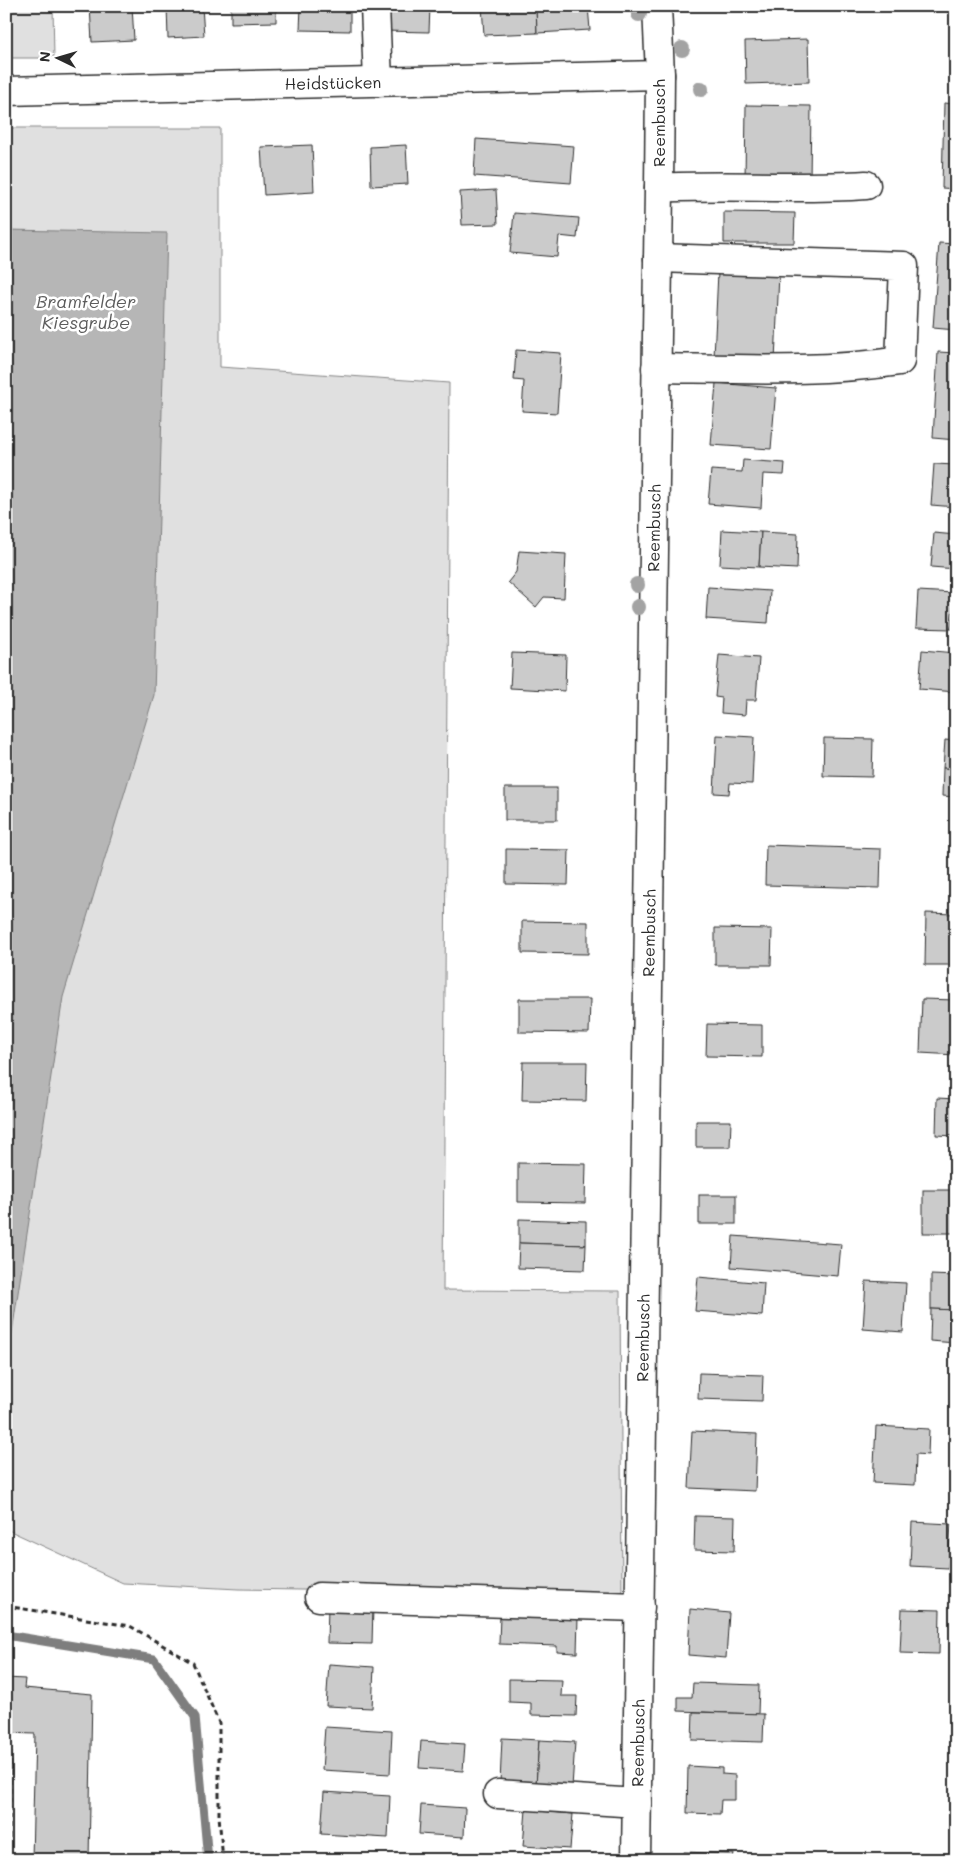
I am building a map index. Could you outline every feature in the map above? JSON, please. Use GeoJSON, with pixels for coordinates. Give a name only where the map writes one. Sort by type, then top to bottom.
{"type":"FeatureCollection","features":[{"type":"Feature","properties":{"kind":"street"},"geometry":{"type":"LineString","coordinates":[[375,6],[378,82]]}},
{"type":"Feature","properties":{"kind":"street","name":"Reembusch"},"geometry":{"type":"LineString","coordinates":[[636,1860],[659,188],[660,76],[657,6]]}},
{"type":"Feature","properties":{"kind":"street","name":"Heidstücken"},"geometry":{"type":"LineString","coordinates":[[6,92],[660,76]]}},
{"type":"Feature","properties":{"kind":"street"},"geometry":{"type":"LineString","coordinates":[[659,188],[694,186],[820,188],[866,185]]}},
{"type":"Feature","properties":{"kind":"street"},"geometry":{"type":"LineString","coordinates":[[656,368],[767,370],[867,366],[900,361],[904,292],[904,266],[658,258]]}},
{"type":"Feature","properties":{"kind":"street"},"geometry":{"type":"LineString","coordinates":[[320,1597],[640,1606]]}},
{"type":"Feature","properties":{"kind":"street"},"geometry":{"type":"LineString","coordinates":[[498,1794],[637,1803]]}},
{"type":"Feature","properties":{"kind":"path"},"geometry":{"type":"LineString","coordinates":[[6,1606],[130,1626],[192,1664],[219,1723],[219,1816],[223,1860]]}},
{"type":"Feature","properties":{"kind":"path"},"geometry":{"type":"LineString","coordinates":[[6,1739],[11,1739],[9,1860]]}},
{"type":"Feature","properties":{"kind":"shaded area"},"geometry":{"type":"Polygon","coordinates":[[[6,6],[53,6],[54,58],[6,58],[6,6]]]}},
{"type":"Feature","properties":{"kind":"shaded area"},"geometry":{"type":"Polygon","coordinates":[[[6,128],[220,128],[220,367],[449,383],[443,1290],[620,1291],[622,1595],[238,1589],[123,1583],[6,1529],[6,128]]]}},
{"type":"Feature","properties":{"kind":"water","name":"Bramfelder Kiesgrube"},"geometry":{"type":"Polygon","coordinates":[[[6,230],[167,233],[154,695],[63,997],[6,1372],[6,230]]]}},
{"type":"Feature","properties":{"kind":"building"},"geometry":{"type":"Polygon","coordinates":[[[90,6],[132,6],[134,40],[92,42],[90,6]]]}},
{"type":"Feature","properties":{"kind":"building"},"geometry":{"type":"Polygon","coordinates":[[[167,6],[202,6],[204,36],[168,38],[167,6]]]}},
{"type":"Feature","properties":{"kind":"building"},"geometry":{"type":"Polygon","coordinates":[[[231,6],[276,6],[276,22],[231,23],[231,6]]]}},
{"type":"Feature","properties":{"kind":"building"},"geometry":{"type":"Polygon","coordinates":[[[301,6],[350,6],[350,31],[300,30],[301,6]]]}},
{"type":"Feature","properties":{"kind":"building"},"geometry":{"type":"Polygon","coordinates":[[[384,6],[430,6],[429,32],[384,31],[384,6]]]}},
{"type":"Feature","properties":{"kind":"building"},"geometry":{"type":"Polygon","coordinates":[[[482,6],[536,6],[537,33],[484,35],[482,6]]]}},
{"type":"Feature","properties":{"kind":"building"},"geometry":{"type":"Polygon","coordinates":[[[536,6],[588,6],[590,30],[537,33],[536,6]]]}},
{"type":"Feature","properties":{"kind":"building"},"geometry":{"type":"Polygon","coordinates":[[[808,39],[809,82],[746,84],[745,41],[808,39]]]}},
{"type":"Feature","properties":{"kind":"building"},"geometry":{"type":"Polygon","coordinates":[[[944,103],[956,104],[956,189],[942,188],[944,103]]]}},
{"type":"Feature","properties":{"kind":"building"},"geometry":{"type":"Polygon","coordinates":[[[746,105],[811,106],[810,181],[745,180],[746,105]]]}},
{"type":"Feature","properties":{"kind":"building"},"geometry":{"type":"Polygon","coordinates":[[[476,139],[574,146],[571,183],[474,176],[476,139]]]}},
{"type":"Feature","properties":{"kind":"building"},"geometry":{"type":"Polygon","coordinates":[[[312,145],[314,192],[264,195],[261,147],[312,145]]]}},
{"type":"Feature","properties":{"kind":"building"},"geometry":{"type":"Polygon","coordinates":[[[406,145],[408,184],[371,186],[370,147],[406,145]]]}},
{"type":"Feature","properties":{"kind":"building"},"geometry":{"type":"Polygon","coordinates":[[[496,190],[498,224],[462,225],[460,192],[496,190]]]}},
{"type":"Feature","properties":{"kind":"building"},"geometry":{"type":"Polygon","coordinates":[[[724,212],[795,213],[794,243],[724,243],[724,212]]]}},
{"type":"Feature","properties":{"kind":"building"},"geometry":{"type":"Polygon","coordinates":[[[514,213],[579,218],[577,238],[559,236],[557,257],[510,253],[514,213]]]}},
{"type":"Feature","properties":{"kind":"building"},"geometry":{"type":"Polygon","coordinates":[[[939,243],[956,244],[956,330],[933,328],[939,243]]]}},
{"type":"Feature","properties":{"kind":"building"},"geometry":{"type":"Polygon","coordinates":[[[718,272],[779,274],[775,361],[714,357],[718,272]]]}},
{"type":"Feature","properties":{"kind":"building"},"geometry":{"type":"Polygon","coordinates":[[[516,350],[561,353],[557,413],[522,411],[524,381],[514,380],[516,350]]]}},
{"type":"Feature","properties":{"kind":"building"},"geometry":{"type":"Polygon","coordinates":[[[938,352],[956,353],[956,440],[933,438],[938,352]]]}},
{"type":"Feature","properties":{"kind":"building"},"geometry":{"type":"Polygon","coordinates":[[[716,383],[776,388],[771,449],[711,445],[716,383]]]}},
{"type":"Feature","properties":{"kind":"building"},"geometry":{"type":"Polygon","coordinates":[[[743,460],[785,463],[784,475],[763,474],[761,508],[708,504],[711,470],[742,472],[743,460]]]}},
{"type":"Feature","properties":{"kind":"building"},"geometry":{"type":"Polygon","coordinates":[[[934,464],[956,465],[956,507],[931,505],[934,464]]]}},
{"type":"Feature","properties":{"kind":"building"},"geometry":{"type":"Polygon","coordinates":[[[722,530],[761,532],[759,567],[720,565],[722,530]]]}},
{"type":"Feature","properties":{"kind":"building"},"geometry":{"type":"Polygon","coordinates":[[[761,532],[798,534],[797,569],[759,567],[761,532]]]}},
{"type":"Feature","properties":{"kind":"building"},"geometry":{"type":"Polygon","coordinates":[[[934,533],[956,535],[956,569],[931,567],[934,533]]]}},
{"type":"Feature","properties":{"kind":"building"},"geometry":{"type":"Polygon","coordinates":[[[519,551],[566,554],[564,598],[544,597],[536,607],[508,582],[516,572],[519,551]]]}},
{"type":"Feature","properties":{"kind":"building"},"geometry":{"type":"Polygon","coordinates":[[[708,587],[770,591],[768,623],[706,619],[708,587]]]}},
{"type":"Feature","properties":{"kind":"building"},"geometry":{"type":"Polygon","coordinates":[[[918,591],[954,593],[951,629],[916,628],[918,591]]]}},
{"type":"Feature","properties":{"kind":"building"},"geometry":{"type":"Polygon","coordinates":[[[954,593],[956,593],[956,630],[951,629],[954,593]]]}},
{"type":"Feature","properties":{"kind":"building"},"geometry":{"type":"Polygon","coordinates":[[[922,650],[956,653],[956,692],[919,689],[922,650]]]}},
{"type":"Feature","properties":{"kind":"building"},"geometry":{"type":"Polygon","coordinates":[[[512,653],[566,655],[565,691],[510,688],[512,653]]]}},
{"type":"Feature","properties":{"kind":"building"},"geometry":{"type":"Polygon","coordinates":[[[719,655],[759,658],[756,700],[746,700],[745,715],[721,713],[722,698],[715,697],[719,655]]]}},
{"type":"Feature","properties":{"kind":"building"},"geometry":{"type":"Polygon","coordinates":[[[717,735],[754,737],[752,784],[730,783],[729,794],[714,793],[717,735]]]}},
{"type":"Feature","properties":{"kind":"building"},"geometry":{"type":"Polygon","coordinates":[[[824,738],[873,739],[872,777],[823,776],[824,738]]]}},
{"type":"Feature","properties":{"kind":"building"},"geometry":{"type":"Polygon","coordinates":[[[945,740],[956,741],[956,769],[943,768],[945,740]]]}},
{"type":"Feature","properties":{"kind":"building"},"geometry":{"type":"Polygon","coordinates":[[[943,768],[956,769],[956,797],[942,796],[943,768]]]}},
{"type":"Feature","properties":{"kind":"building"},"geometry":{"type":"Polygon","coordinates":[[[505,788],[557,788],[557,820],[505,820],[505,788]]]}},
{"type":"Feature","properties":{"kind":"building"},"geometry":{"type":"Polygon","coordinates":[[[766,845],[881,849],[880,888],[765,885],[766,845]]]}},
{"type":"Feature","properties":{"kind":"building"},"geometry":{"type":"Polygon","coordinates":[[[506,849],[569,850],[568,885],[506,884],[506,849]]]}},
{"type":"Feature","properties":{"kind":"building"},"geometry":{"type":"Polygon","coordinates":[[[926,913],[956,914],[956,965],[925,965],[926,913]]]}},
{"type":"Feature","properties":{"kind":"building"},"geometry":{"type":"Polygon","coordinates":[[[522,921],[588,922],[588,954],[522,953],[522,921]]]}},
{"type":"Feature","properties":{"kind":"building"},"geometry":{"type":"Polygon","coordinates":[[[715,928],[772,929],[771,965],[715,965],[715,928]]]}},
{"type":"Feature","properties":{"kind":"building"},"geometry":{"type":"Polygon","coordinates":[[[519,999],[590,999],[589,1033],[519,1032],[519,999]]]}},
{"type":"Feature","properties":{"kind":"building"},"geometry":{"type":"Polygon","coordinates":[[[922,999],[956,1000],[956,1055],[920,1053],[922,999]]]}},
{"type":"Feature","properties":{"kind":"building"},"geometry":{"type":"Polygon","coordinates":[[[707,1024],[762,1025],[762,1057],[706,1056],[707,1024]]]}},
{"type":"Feature","properties":{"kind":"building"},"geometry":{"type":"Polygon","coordinates":[[[523,1062],[587,1062],[586,1101],[522,1100],[523,1062]]]}},
{"type":"Feature","properties":{"kind":"building"},"geometry":{"type":"Polygon","coordinates":[[[937,1098],[956,1099],[956,1136],[936,1135],[937,1098]]]}},
{"type":"Feature","properties":{"kind":"building"},"geometry":{"type":"Polygon","coordinates":[[[696,1121],[731,1121],[730,1147],[696,1147],[696,1121]]]}},
{"type":"Feature","properties":{"kind":"building"},"geometry":{"type":"Polygon","coordinates":[[[518,1163],[586,1164],[585,1203],[518,1202],[518,1163]]]}},
{"type":"Feature","properties":{"kind":"building"},"geometry":{"type":"Polygon","coordinates":[[[923,1190],[956,1190],[956,1233],[923,1233],[923,1190]]]}},
{"type":"Feature","properties":{"kind":"building"},"geometry":{"type":"Polygon","coordinates":[[[699,1195],[736,1195],[736,1224],[699,1224],[699,1195]]]}},
{"type":"Feature","properties":{"kind":"building"},"geometry":{"type":"Polygon","coordinates":[[[519,1219],[586,1221],[586,1245],[519,1243],[519,1219]]]}},
{"type":"Feature","properties":{"kind":"building"},"geometry":{"type":"Polygon","coordinates":[[[733,1236],[841,1244],[838,1276],[731,1267],[733,1236]]]}},
{"type":"Feature","properties":{"kind":"building"},"geometry":{"type":"Polygon","coordinates":[[[519,1243],[586,1245],[585,1270],[518,1268],[519,1243]]]}},
{"type":"Feature","properties":{"kind":"building"},"geometry":{"type":"Polygon","coordinates":[[[931,1275],[956,1276],[956,1310],[931,1309],[931,1275]]]}},
{"type":"Feature","properties":{"kind":"building"},"geometry":{"type":"Polygon","coordinates":[[[698,1277],[764,1283],[762,1316],[695,1311],[698,1277]]]}},
{"type":"Feature","properties":{"kind":"building"},"geometry":{"type":"Polygon","coordinates":[[[866,1281],[906,1283],[903,1332],[863,1329],[866,1281]]]}},
{"type":"Feature","properties":{"kind":"building"},"geometry":{"type":"Polygon","coordinates":[[[931,1309],[956,1310],[956,1343],[930,1341],[931,1309]]]}},
{"type":"Feature","properties":{"kind":"building"},"geometry":{"type":"Polygon","coordinates":[[[699,1373],[763,1375],[762,1401],[698,1399],[699,1373]]]}},
{"type":"Feature","properties":{"kind":"building"},"geometry":{"type":"Polygon","coordinates":[[[876,1426],[929,1429],[928,1455],[916,1454],[915,1485],[873,1483],[876,1426]]]}},
{"type":"Feature","properties":{"kind":"building"},"geometry":{"type":"Polygon","coordinates":[[[692,1431],[757,1434],[755,1491],[689,1488],[692,1431]]]}},
{"type":"Feature","properties":{"kind":"building"},"geometry":{"type":"Polygon","coordinates":[[[695,1516],[735,1517],[734,1551],[694,1550],[695,1516]]]}},
{"type":"Feature","properties":{"kind":"building"},"geometry":{"type":"Polygon","coordinates":[[[912,1522],[951,1524],[948,1568],[910,1566],[912,1522]]]}},
{"type":"Feature","properties":{"kind":"building"},"geometry":{"type":"Polygon","coordinates":[[[328,1606],[373,1607],[372,1644],[327,1643],[328,1606]]]}},
{"type":"Feature","properties":{"kind":"building"},"geometry":{"type":"Polygon","coordinates":[[[690,1609],[729,1613],[726,1658],[688,1655],[690,1609]]]}},
{"type":"Feature","properties":{"kind":"building"},"geometry":{"type":"Polygon","coordinates":[[[902,1609],[940,1610],[939,1654],[900,1653],[902,1609]]]}},
{"type":"Feature","properties":{"kind":"building"},"geometry":{"type":"Polygon","coordinates":[[[500,1615],[578,1617],[577,1653],[557,1652],[557,1646],[499,1644],[500,1615]]]}},
{"type":"Feature","properties":{"kind":"building"},"geometry":{"type":"Polygon","coordinates":[[[329,1664],[374,1667],[372,1708],[326,1706],[329,1664]]]}},
{"type":"Feature","properties":{"kind":"building"},"geometry":{"type":"Polygon","coordinates":[[[6,1678],[25,1679],[24,1688],[92,1694],[89,1860],[32,1860],[35,1734],[6,1733],[6,1678]]]}},
{"type":"Feature","properties":{"kind":"building"},"geometry":{"type":"Polygon","coordinates":[[[509,1679],[562,1680],[561,1696],[577,1696],[576,1716],[531,1715],[531,1703],[509,1702],[509,1679]]]}},
{"type":"Feature","properties":{"kind":"building"},"geometry":{"type":"Polygon","coordinates":[[[693,1683],[759,1685],[758,1714],[678,1711],[678,1697],[692,1697],[693,1683]]]}},
{"type":"Feature","properties":{"kind":"building"},"geometry":{"type":"Polygon","coordinates":[[[693,1712],[764,1714],[763,1742],[692,1740],[693,1712]]]}},
{"type":"Feature","properties":{"kind":"building"},"geometry":{"type":"Polygon","coordinates":[[[325,1727],[392,1731],[390,1774],[322,1770],[325,1727]]]}},
{"type":"Feature","properties":{"kind":"building"},"geometry":{"type":"Polygon","coordinates":[[[502,1738],[539,1740],[536,1785],[500,1783],[502,1738]]]}},
{"type":"Feature","properties":{"kind":"building"},"geometry":{"type":"Polygon","coordinates":[[[539,1740],[575,1742],[572,1787],[536,1785],[539,1740]]]}},
{"type":"Feature","properties":{"kind":"building"},"geometry":{"type":"Polygon","coordinates":[[[421,1741],[465,1744],[463,1771],[419,1768],[421,1741]]]}},
{"type":"Feature","properties":{"kind":"building"},"geometry":{"type":"Polygon","coordinates":[[[688,1766],[722,1768],[722,1774],[735,1775],[735,1800],[721,1800],[720,1814],[687,1813],[688,1766]]]}},
{"type":"Feature","properties":{"kind":"building"},"geometry":{"type":"Polygon","coordinates":[[[324,1792],[390,1796],[388,1838],[321,1834],[324,1792]]]}},
{"type":"Feature","properties":{"kind":"building"},"geometry":{"type":"Polygon","coordinates":[[[421,1805],[465,1808],[464,1837],[419,1834],[421,1805]]]}},
{"type":"Feature","properties":{"kind":"building"},"geometry":{"type":"Polygon","coordinates":[[[526,1810],[573,1814],[570,1849],[523,1846],[526,1810]]]}},
{"type":"Feature","properties":{"kind":"building"},"geometry":{"type":"Polygon","coordinates":[[[684,1852],[734,1854],[733,1860],[684,1860],[684,1852]]]}},
{"type":"Feature","properties":{"kind":"building"},"geometry":{"type":"Polygon","coordinates":[[[803,1858],[848,1859],[848,1860],[803,1860],[803,1858]]]}},
{"type":"Feature","properties":{"kind":"waterway"},"geometry":{"type":"LineString","coordinates":[[6,1635],[154,1659],[195,1717],[208,1860]]}}]}
